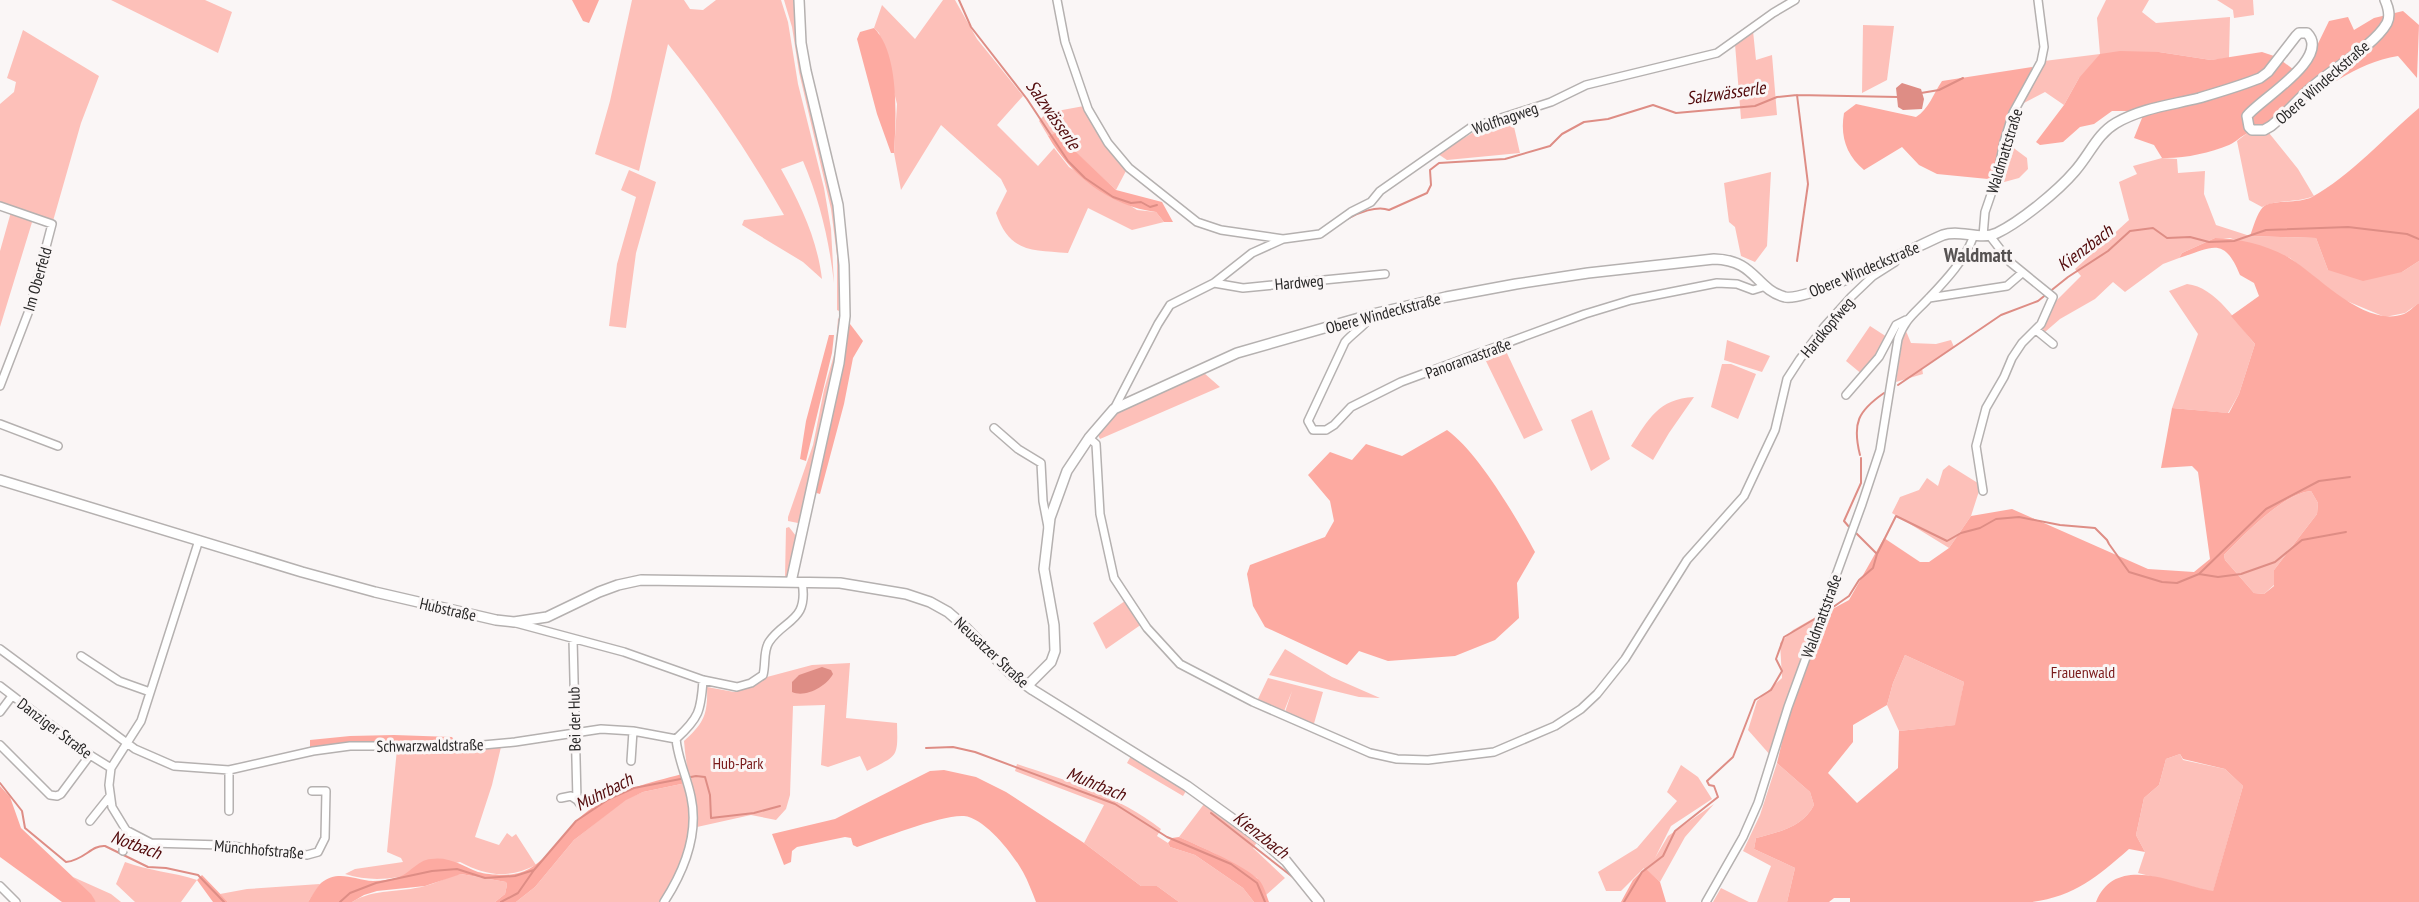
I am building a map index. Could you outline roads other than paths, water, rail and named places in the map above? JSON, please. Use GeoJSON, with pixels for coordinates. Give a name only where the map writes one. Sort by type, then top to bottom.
{"type":"FeatureCollection","features":[{"type":"Feature","properties":{"kind":"street","name":"Hubstraße"},"geometry":{"type":"LineString","coordinates":[[791,582],[800,551],[843,344],[845,288],[838,205],[806,71],[801,43],[799,0]]}},
{"type":"Feature","properties":{"kind":"street"},"geometry":{"type":"LineString","coordinates":[[1057,0],[1065,42],[1088,109],[1108,143],[1129,168],[1197,222],[1221,231],[1283,239]]}},
{"type":"Feature","properties":{"kind":"street","name":"Wolfhagweg"},"geometry":{"type":"LineString","coordinates":[[1114,409],[1170,305],[1214,283],[1252,253],[1283,239],[1320,234],[1351,212],[1371,202],[1380,191],[1470,128],[1551,102],[1586,85],[1717,53],[1773,12],[1795,0]]}},
{"type":"Feature","properties":{"kind":"street","name":"Waldmattstraße"},"geometry":{"type":"LineString","coordinates":[[1706,902],[1743,837],[1758,803],[1788,707],[1862,504],[1880,450],[1898,339],[1906,321],[1929,298],[1982,235],[1985,212],[1997,177],[2013,113],[2042,62],[2044,47],[2038,0]]}},
{"type":"Feature","properties":{"kind":"street","name":"Obere Windeckstraße"},"geometry":{"type":"LineString","coordinates":[[1114,409],[1237,353],[1373,314],[1516,284],[1722,259],[1739,263],[1749,269],[1766,286],[1783,296],[1800,296],[1857,274],[1949,233],[1982,235],[2014,222],[2060,187],[2085,159],[2104,130],[2117,122],[2156,107],[2197,98],[2260,78],[2268,72],[2296,36],[2300,33],[2307,33],[2312,45],[2307,58],[2289,80],[2247,116],[2249,127],[2252,130],[2264,130],[2278,120],[2312,87],[2363,48],[2387,22],[2389,14],[2385,0]]}},
{"type":"Feature","properties":{"kind":"street","name":"Im Oberfeld"},"geometry":{"type":"LineString","coordinates":[[0,206],[52,224],[30,308],[0,386]]}},
{"type":"Feature","properties":{"kind":"street"},"geometry":{"type":"LineString","coordinates":[[1982,235],[2022,273],[2053,297],[2036,330],[2022,343],[2012,358],[1986,408],[1976,446],[1983,491]]}},
{"type":"Feature","properties":{"kind":"street","name":"Hardkopfweg"},"geometry":{"type":"LineString","coordinates":[[1089,438],[1096,444],[1098,451],[1100,514],[1114,578],[1147,628],[1180,664],[1253,702],[1370,753],[1396,759],[1428,760],[1494,752],[1555,726],[1581,709],[1597,694],[1625,659],[1687,560],[1744,496],[1774,430],[1787,379],[1824,327],[1860,288],[1895,262],[1896,256]]}},
{"type":"Feature","properties":{"kind":"street"},"geometry":{"type":"LineString","coordinates":[[1929,298],[2007,286],[2022,273]]}},
{"type":"Feature","properties":{"kind":"street","name":"Hardweg"},"geometry":{"type":"LineString","coordinates":[[1214,283],[1243,288],[1385,274]]}},
{"type":"Feature","properties":{"kind":"street","name":"Panoramastraße"},"geometry":{"type":"LineString","coordinates":[[1373,314],[1366,325],[1354,332],[1345,342],[1308,421],[1313,430],[1326,430],[1351,407],[1401,382],[1603,308],[1631,300],[1717,283],[1737,284],[1753,290],[1766,286]]}},
{"type":"Feature","properties":{"kind":"street","name":"Waldmattstraße"},"geometry":{"type":"LineString","coordinates":[[1846,395],[1879,357],[1896,325],[1906,321]]}},
{"type":"Feature","properties":{"kind":"street"},"geometry":{"type":"LineString","coordinates":[[2036,330],[2053,344]]}},
{"type":"Feature","properties":{"kind":"street"},"geometry":{"type":"LineString","coordinates":[[1048,509],[1067,471],[1089,438],[1114,409]]}},
{"type":"Feature","properties":{"kind":"street"},"geometry":{"type":"LineString","coordinates":[[0,424],[58,447]]}},
{"type":"Feature","properties":{"kind":"street"},"geometry":{"type":"LineString","coordinates":[[994,428],[1018,449],[1041,464],[1048,509],[1044,569],[1054,625],[1055,651],[1051,662],[1027,686]]}},
{"type":"Feature","properties":{"kind":"street","name":"Hubstraße"},"geometry":{"type":"LineString","coordinates":[[0,480],[375,592],[514,622],[624,652],[703,680],[737,687],[751,683],[763,675],[768,644],[793,621],[800,611],[802,582],[800,551]]}},
{"type":"Feature","properties":{"kind":"street"},"geometry":{"type":"LineString","coordinates":[[123,851],[126,830],[112,807],[111,768],[141,721],[199,540]]}},
{"type":"Feature","properties":{"kind":"street","name":"Neusatzer Straße"},"geometry":{"type":"LineString","coordinates":[[514,622],[547,617],[608,589],[641,580],[863,585],[906,594],[930,602],[963,625],[1012,675],[1027,686],[1187,786],[1242,824],[1286,861],[1319,902]]}},
{"type":"Feature","properties":{"kind":"street","name":"Bei der Hub"},"geometry":{"type":"LineString","coordinates":[[561,798],[571,796],[579,802],[574,732],[573,639]]}},
{"type":"Feature","properties":{"kind":"street","name":"Schwarzwaldstraße"},"geometry":{"type":"LineString","coordinates":[[0,649],[128,744],[147,756],[174,766],[229,770],[313,751],[350,746],[472,746],[601,729],[633,731],[676,739]]}},
{"type":"Feature","properties":{"kind":"street"},"geometry":{"type":"LineString","coordinates":[[81,656],[119,681],[150,692]]}},
{"type":"Feature","properties":{"kind":"street"},"geometry":{"type":"LineString","coordinates":[[664,902],[679,875],[693,832],[692,799],[678,759],[676,739],[694,723],[702,704],[703,680]]}},
{"type":"Feature","properties":{"kind":"street","name":"Danziger Straße"},"geometry":{"type":"LineString","coordinates":[[0,686],[90,755],[111,768]]}},
{"type":"Feature","properties":{"kind":"street"},"geometry":{"type":"LineString","coordinates":[[0,712],[12,696]]}},
{"type":"Feature","properties":{"kind":"street"},"geometry":{"type":"LineString","coordinates":[[632,761],[633,731]]}},
{"type":"Feature","properties":{"kind":"street"},"geometry":{"type":"LineString","coordinates":[[0,745],[50,795],[57,796],[61,794],[90,755]]}},
{"type":"Feature","properties":{"kind":"street"},"geometry":{"type":"LineString","coordinates":[[229,770],[229,811]]}},
{"type":"Feature","properties":{"kind":"street","name":"Münchhofstraße"},"geometry":{"type":"LineString","coordinates":[[126,830],[151,843],[222,845],[313,854],[323,845],[325,838],[326,791],[312,791]]}},
{"type":"Feature","properties":{"kind":"street"},"geometry":{"type":"LineString","coordinates":[[90,821],[110,796]]}},
{"type":"Feature","properties":{"kind":"street"},"geometry":{"type":"LineString","coordinates":[[0,886],[16,902]]}},
{"type":"Feature","properties":{"kind":"waterway","name":"Salzwässerle"},"geometry":{"type":"LineString","coordinates":[[959,0],[971,27],[1027,99],[1068,161],[1085,178],[1113,197],[1131,203],[1141,202],[1150,207],[1157,205]]}},
{"type":"Feature","properties":{"kind":"waterway","name":"Salzwässerle"},"geometry":{"type":"LineString","coordinates":[[1921,93],[1939,90],[1963,78]]}},
{"type":"Feature","properties":{"kind":"waterway","name":"Salzwässerle"},"geometry":{"type":"LineString","coordinates":[[1797,95],[1808,184],[1797,261]]}},
{"type":"Feature","properties":{"kind":"waterway","name":"Salzwässerle"},"geometry":{"type":"LineString","coordinates":[[1347,219],[1373,209],[1389,210],[1427,193],[1431,185],[1430,170],[1439,163],[1505,159],[1550,146],[1562,134],[1584,122],[1608,119],[1653,105],[1676,113],[1755,106],[1777,97],[1797,95],[1898,97]]}},
{"type":"Feature","properties":{"kind":"waterway","name":"Kienzbach"},"geometry":{"type":"LineString","coordinates":[[1898,385],[2001,315],[2038,301],[2068,277],[2108,251],[2130,231],[2153,228],[2167,238],[2190,237],[2209,242],[2234,241],[2266,230],[2348,227],[2407,234],[2419,239]]}},
{"type":"Feature","properties":{"kind":"waterway","name":"Kienzbach"},"geometry":{"type":"LineString","coordinates":[[1860,455],[1857,434],[1859,419],[1868,406],[1884,393]]}},
{"type":"Feature","properties":{"kind":"waterway","name":"Kienzbach"},"geometry":{"type":"LineString","coordinates":[[1850,528],[1844,521],[1861,483],[1861,458]]}},
{"type":"Feature","properties":{"kind":"waterway"},"geometry":{"type":"LineString","coordinates":[[1877,554],[1896,516],[1947,541],[1996,519],[2019,517],[2060,525],[2095,528],[2107,540],[2129,572],[2162,582],[2177,583],[2199,574],[2266,509],[2319,481],[2350,477]]}},
{"type":"Feature","properties":{"kind":"waterway","name":"Kienzbach"},"geometry":{"type":"LineString","coordinates":[[1826,612],[1849,596],[1859,580],[1873,568],[1877,554],[1855,532]]}},
{"type":"Feature","properties":{"kind":"waterway"},"geometry":{"type":"LineString","coordinates":[[2199,574],[2218,577],[2241,574],[2275,562],[2302,540],[2346,532]]}},
{"type":"Feature","properties":{"kind":"waterway","name":"Kienzbach"},"geometry":{"type":"LineString","coordinates":[[1624,902],[1642,872],[1663,856],[1675,831],[1718,797],[1714,786],[1709,785],[1707,781],[1733,757],[1755,700],[1771,690],[1782,671],[1776,659],[1784,637],[1818,617]]}},
{"type":"Feature","properties":{"kind":"waterway","name":"Muhrbach"},"geometry":{"type":"LineString","coordinates":[[926,748],[953,747],[975,752],[1115,804],[1167,837],[1231,864],[1257,883],[1265,902]]}},
{"type":"Feature","properties":{"kind":"waterway","name":"Muhrbach"},"geometry":{"type":"LineString","coordinates":[[340,902],[350,893],[376,883],[432,871],[457,869],[485,878],[515,876],[534,870],[576,821],[609,799],[634,788],[696,776],[705,777],[710,795],[711,818],[754,813],[780,806]]}},
{"type":"Feature","properties":{"kind":"waterway","name":"Notbach"},"geometry":{"type":"LineString","coordinates":[[0,783],[22,811],[25,828],[66,862],[78,859],[100,846],[105,846],[148,867],[166,868],[198,875],[224,902]]}},
{"type":"Feature","properties":{"kind":"waterway","name":"Kienzbach"},"geometry":{"type":"LineString","coordinates":[[1211,813],[1294,878]]}},
{"type":"Feature","properties":{"kind":"waterway","name":"Muhrbach"},"geometry":{"type":"LineString","coordinates":[[501,902],[518,893],[534,870]]}},
{"type":"Feature","properties":{"kind":"district","name":"Waldmatt"},"geometry":{"type":"Point","coordinates":[1978,255]}},
{"type":"Feature","properties":{"kind":"park label","name":"Frauenwald"},"geometry":{"type":"Point","coordinates":[2083,672]}},
{"type":"Feature","properties":{"kind":"park label","name":"Hub-Park"},"geometry":{"type":"Point","coordinates":[738,763]}}]}
